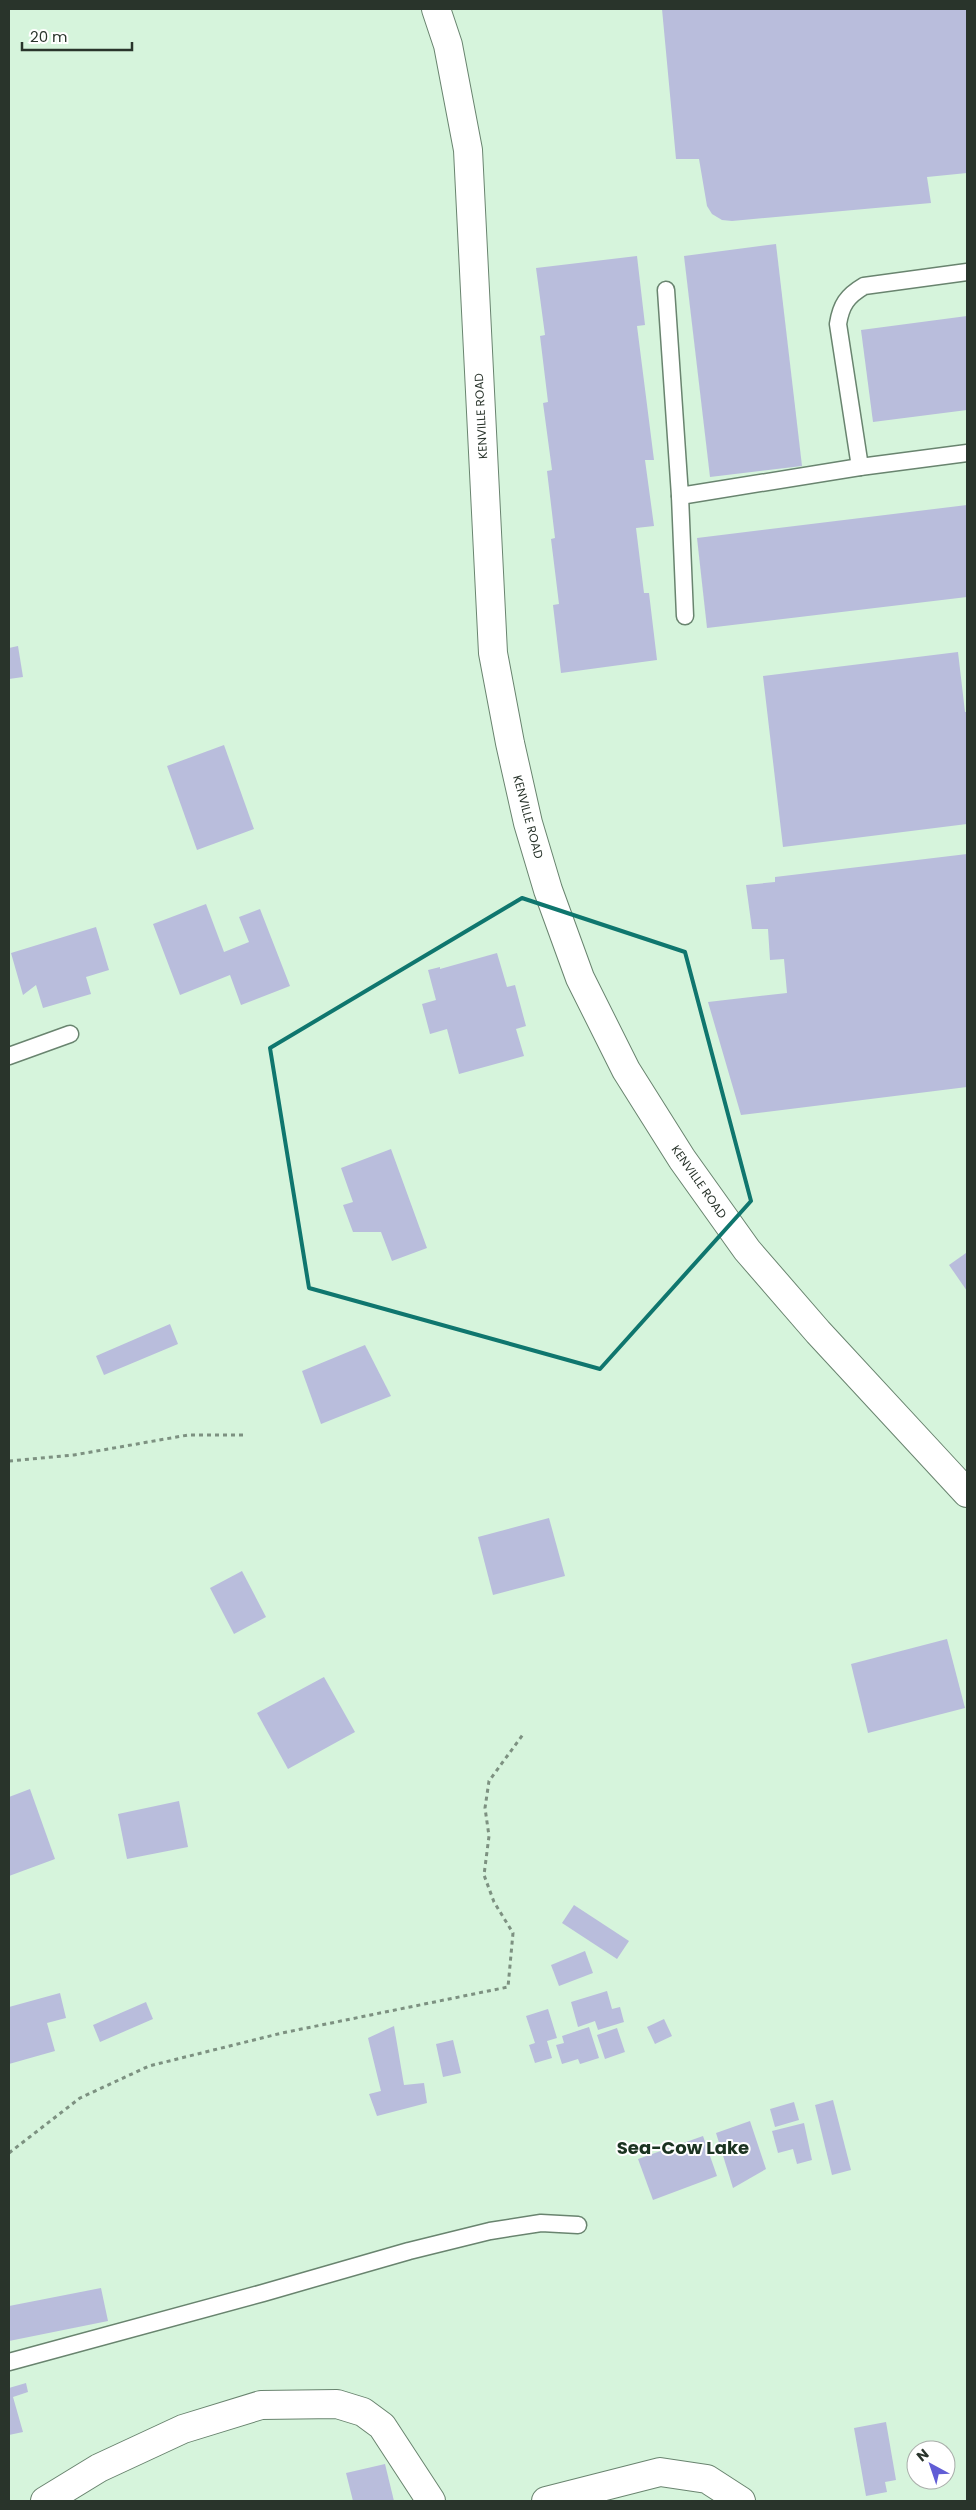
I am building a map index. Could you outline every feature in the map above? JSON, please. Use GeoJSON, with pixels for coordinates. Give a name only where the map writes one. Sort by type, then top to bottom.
{"type":"FeatureCollection","features":[{"type":"Feature","properties":{"kind":"street","name":"KENVILLE ROAD"},"geometry":{"type":"LineString","coordinates":[[436,9],[448,45],[468,150],[493,653],[528,823],[548,890],[589,995],[626,1070],[682,1159],[747,1250],[818,1332],[967,1493]]}},
{"type":"Feature","properties":{"kind":"street"},"geometry":{"type":"LineString","coordinates":[[45,2501],[99,2468],[183,2429],[261,2405],[327,2404],[336,2404],[363,2412],[382,2426],[432,2501]]}},
{"type":"Feature","properties":{"kind":"street"},"geometry":{"type":"LineString","coordinates":[[546,2501],[660,2472],[707,2479],[741,2501]]}},
{"type":"Feature","properties":{"kind":"lane"},"geometry":{"type":"LineString","coordinates":[[860,467],[838,324],[841,308],[850,294],[864,286],[967,272]]}},
{"type":"Feature","properties":{"kind":"lane"},"geometry":{"type":"LineString","coordinates":[[666,290],[680,496],[685,616]]}},
{"type":"Feature","properties":{"kind":"lane"},"geometry":{"type":"LineString","coordinates":[[680,496],[860,467],[967,453]]}},
{"type":"Feature","properties":{"kind":"lane"},"geometry":{"type":"LineString","coordinates":[[9,1056],[70,1034]]}},
{"type":"Feature","properties":{"kind":"lane"},"geometry":{"type":"LineString","coordinates":[[9,2362],[427,2246],[542,2223],[578,2225]]}},
{"type":"Feature","properties":{"kind":"path"},"geometry":{"type":"LineString","coordinates":[[9,1461],[74,1455],[188,1435],[245,1435]]}},
{"type":"Feature","properties":{"kind":"path"},"geometry":{"type":"LineString","coordinates":[[9,2153],[80,2098],[149,2066],[282,2033],[508,1987],[513,1933],[494,1902],[484,1875],[489,1836],[485,1808],[489,1781],[524,1733]]}},
{"type":"Feature","properties":{"kind":"highlighted area"},"geometry":{"type":"Polygon","coordinates":[[[522,898],[685,952],[751,1201],[600,1369],[309,1288],[270,1048],[522,898]]]}},
{"type":"Feature","properties":{"kind":"building"},"geometry":{"type":"Polygon","coordinates":[[[662,9],[966,9],[967,173],[927,177],[931,203],[732,221],[722,220],[712,214],[707,206],[699,159],[676,159],[662,9]]]}},
{"type":"Feature","properties":{"kind":"building"},"geometry":{"type":"Polygon","coordinates":[[[776,244],[802,466],[710,477],[684,256],[776,244]]]}},
{"type":"Feature","properties":{"kind":"building"},"geometry":{"type":"Polygon","coordinates":[[[637,256],[645,325],[637,326],[654,460],[645,460],[654,526],[636,528],[644,593],[649,593],[657,660],[561,673],[553,605],[559,604],[551,539],[555,538],[547,471],[552,470],[543,403],[548,402],[540,336],[545,335],[536,268],[637,256]]]}},
{"type":"Feature","properties":{"kind":"building"},"geometry":{"type":"Polygon","coordinates":[[[967,316],[967,410],[873,422],[861,330],[967,316]]]}},
{"type":"Feature","properties":{"kind":"building"},"geometry":{"type":"Polygon","coordinates":[[[967,505],[967,597],[707,628],[697,538],[967,505]]]}},
{"type":"Feature","properties":{"kind":"building"},"geometry":{"type":"Polygon","coordinates":[[[18,646],[23,677],[9,679],[9,648],[18,646]]]}},
{"type":"Feature","properties":{"kind":"building"},"geometry":{"type":"Polygon","coordinates":[[[958,652],[965,712],[967,712],[967,824],[783,847],[763,676],[958,652]]]}},
{"type":"Feature","properties":{"kind":"building"},"geometry":{"type":"Polygon","coordinates":[[[224,745],[254,829],[197,850],[167,766],[224,745]]]}},
{"type":"Feature","properties":{"kind":"building"},"geometry":{"type":"Polygon","coordinates":[[[967,854],[967,1087],[741,1115],[708,1002],[787,993],[784,959],[770,960],[768,929],[752,929],[746,885],[775,882],[775,877],[967,854]]]}},
{"type":"Feature","properties":{"kind":"building"},"geometry":{"type":"Polygon","coordinates":[[[206,904],[224,952],[249,942],[239,917],[260,909],[290,986],[241,1005],[230,975],[180,995],[153,924],[206,904]]]}},
{"type":"Feature","properties":{"kind":"building"},"geometry":{"type":"Polygon","coordinates":[[[96,927],[109,970],[86,977],[91,994],[43,1008],[36,985],[23,995],[11,953],[96,927]]]}},
{"type":"Feature","properties":{"kind":"building"},"geometry":{"type":"Polygon","coordinates":[[[497,953],[507,987],[515,985],[526,1026],[516,1029],[524,1056],[459,1074],[447,1029],[430,1034],[422,1004],[436,1000],[428,970],[440,967],[440,969],[497,953]]]}},
{"type":"Feature","properties":{"kind":"building"},"geometry":{"type":"Polygon","coordinates":[[[391,1149],[427,1248],[392,1261],[381,1232],[353,1232],[343,1205],[353,1202],[341,1168],[391,1149]]]}},
{"type":"Feature","properties":{"kind":"building"},"geometry":{"type":"Polygon","coordinates":[[[966,1253],[967,1255],[967,1291],[949,1265],[966,1253]]]}},
{"type":"Feature","properties":{"kind":"building"},"geometry":{"type":"Polygon","coordinates":[[[170,1324],[178,1344],[104,1375],[96,1356],[170,1324]]]}},
{"type":"Feature","properties":{"kind":"building"},"geometry":{"type":"Polygon","coordinates":[[[365,1345],[391,1396],[321,1424],[302,1371],[365,1345]]]}},
{"type":"Feature","properties":{"kind":"building"},"geometry":{"type":"Polygon","coordinates":[[[549,1518],[565,1576],[493,1595],[478,1537],[549,1518]]]}},
{"type":"Feature","properties":{"kind":"building"},"geometry":{"type":"Polygon","coordinates":[[[242,1571],[266,1617],[234,1634],[210,1588],[242,1571]]]}},
{"type":"Feature","properties":{"kind":"building"},"geometry":{"type":"Polygon","coordinates":[[[947,1639],[965,1708],[868,1733],[851,1664],[947,1639]]]}},
{"type":"Feature","properties":{"kind":"building"},"geometry":{"type":"Polygon","coordinates":[[[324,1677],[355,1732],[288,1769],[257,1713],[324,1677]]]}},
{"type":"Feature","properties":{"kind":"building"},"geometry":{"type":"Polygon","coordinates":[[[30,1789],[55,1859],[9,1876],[9,1797],[30,1789]]]}},
{"type":"Feature","properties":{"kind":"building"},"geometry":{"type":"Polygon","coordinates":[[[179,1801],[188,1847],[127,1859],[118,1814],[179,1801]]]}},
{"type":"Feature","properties":{"kind":"building"},"geometry":{"type":"Polygon","coordinates":[[[574,1905],[629,1941],[617,1959],[562,1923],[574,1905]]]}},
{"type":"Feature","properties":{"kind":"building"},"geometry":{"type":"Polygon","coordinates":[[[585,1951],[593,1973],[559,1986],[551,1965],[585,1951]]]}},
{"type":"Feature","properties":{"kind":"building"},"geometry":{"type":"Polygon","coordinates":[[[607,1991],[612,2009],[620,2007],[624,2022],[598,2030],[595,2021],[578,2027],[571,2002],[607,1991]]]}},
{"type":"Feature","properties":{"kind":"building"},"geometry":{"type":"Polygon","coordinates":[[[60,1993],[66,2018],[47,2023],[55,2051],[9,2064],[9,2007],[60,1993]]]}},
{"type":"Feature","properties":{"kind":"building"},"geometry":{"type":"Polygon","coordinates":[[[146,2002],[153,2019],[100,2042],[93,2025],[146,2002]]]}},
{"type":"Feature","properties":{"kind":"building"},"geometry":{"type":"Polygon","coordinates":[[[548,2009],[557,2038],[547,2041],[552,2058],[535,2063],[529,2045],[535,2043],[526,2016],[548,2009]]]}},
{"type":"Feature","properties":{"kind":"building"},"geometry":{"type":"Polygon","coordinates":[[[664,2019],[672,2036],[655,2044],[647,2027],[664,2019]]]}},
{"type":"Feature","properties":{"kind":"building"},"geometry":{"type":"Polygon","coordinates":[[[394,2026],[404,2085],[424,2083],[427,2103],[377,2116],[369,2094],[381,2091],[368,2038],[394,2026]]]}},
{"type":"Feature","properties":{"kind":"building"},"geometry":{"type":"Polygon","coordinates":[[[589,2027],[599,2058],[580,2064],[578,2059],[562,2064],[556,2045],[564,2043],[562,2036],[589,2027]]]}},
{"type":"Feature","properties":{"kind":"building"},"geometry":{"type":"Polygon","coordinates":[[[617,2028],[625,2052],[605,2059],[597,2035],[617,2028]]]}},
{"type":"Feature","properties":{"kind":"building"},"geometry":{"type":"Polygon","coordinates":[[[453,2040],[461,2073],[443,2077],[436,2044],[453,2040]]]}},
{"type":"Feature","properties":{"kind":"building"},"geometry":{"type":"Polygon","coordinates":[[[833,2100],[851,2170],[832,2175],[815,2105],[833,2100]]]}},
{"type":"Feature","properties":{"kind":"building"},"geometry":{"type":"Polygon","coordinates":[[[794,2102],[799,2120],[775,2127],[770,2109],[794,2102]]]}},
{"type":"Feature","properties":{"kind":"building"},"geometry":{"type":"Polygon","coordinates":[[[750,2121],[766,2169],[733,2188],[716,2133],[750,2121]]]}},
{"type":"Feature","properties":{"kind":"building"},"geometry":{"type":"Polygon","coordinates":[[[804,2123],[812,2160],[797,2164],[793,2149],[778,2153],[772,2131],[804,2123]]]}},
{"type":"Feature","properties":{"kind":"building"},"geometry":{"type":"Polygon","coordinates":[[[703,2136],[717,2176],[653,2200],[638,2159],[703,2136]]]}},
{"type":"Feature","properties":{"kind":"building"},"geometry":{"type":"Polygon","coordinates":[[[101,2288],[108,2321],[9,2341],[9,2306],[101,2288]]]}},
{"type":"Feature","properties":{"kind":"building"},"geometry":{"type":"Polygon","coordinates":[[[26,2383],[28,2392],[13,2397],[23,2432],[9,2435],[9,2388],[26,2383]]]}},
{"type":"Feature","properties":{"kind":"building"},"geometry":{"type":"Polygon","coordinates":[[[886,2422],[896,2480],[885,2482],[887,2492],[866,2496],[854,2428],[886,2422]]]}},
{"type":"Feature","properties":{"kind":"building"},"geometry":{"type":"Polygon","coordinates":[[[385,2464],[394,2501],[353,2501],[346,2473],[385,2464]]]}},
{"type":"Feature","properties":{"kind":"district","name":"Sea-Cow Lake"},"geometry":{"type":"Point","coordinates":[683,2148]}}]}
